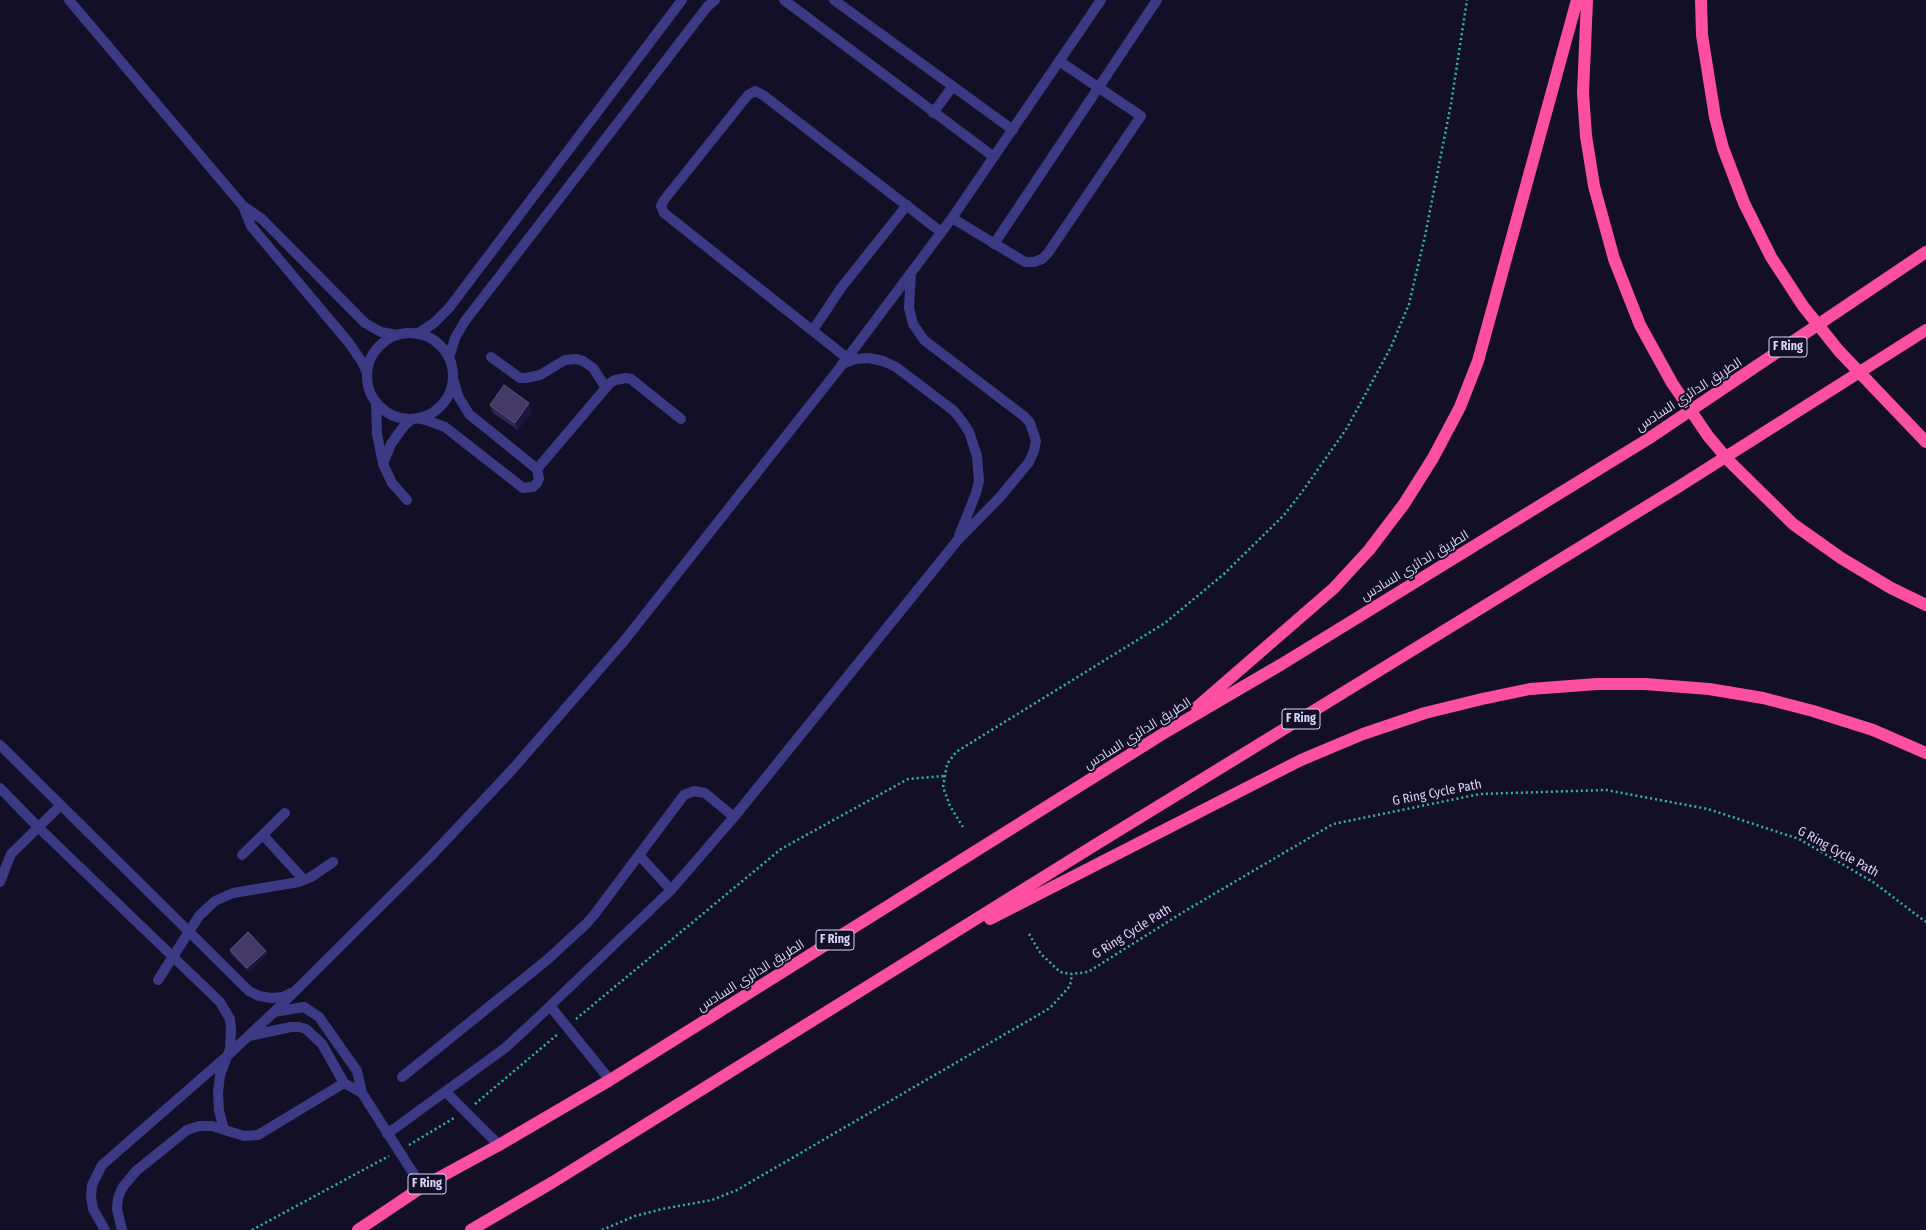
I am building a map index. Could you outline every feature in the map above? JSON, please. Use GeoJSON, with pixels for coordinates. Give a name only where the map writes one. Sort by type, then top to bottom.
{"type":"FeatureCollection","features":[{"type":"Feature","properties":{"kind":"highway"},"geometry":{"type":"LineString","coordinates":[[1169,730],[1271,644],[1334,588],[1369,550],[1404,504],[1433,458],[1460,407],[1478,361],[1577,0]]}},
{"type":"Feature","properties":{"kind":"highway"},"geometry":{"type":"LineString","coordinates":[[1587,0],[1583,93],[1586,136],[1594,186],[1614,258],[1640,325],[1672,383],[1708,436],[1729,461],[1793,524],[1840,558],[1892,588],[1926,605]]}},
{"type":"Feature","properties":{"kind":"highway"},"geometry":{"type":"LineString","coordinates":[[1701,0],[1702,35],[1715,117],[1723,148],[1747,210],[1771,257],[1804,306],[1839,351],[1926,442]]}},
{"type":"Feature","properties":{"kind":"highway","name":"الطريق الدائري السادس"},"geometry":{"type":"LineString","coordinates":[[358,1230],[422,1187],[499,1145],[610,1080],[1169,730],[1282,664],[1648,439],[1926,252]]}},
{"type":"Feature","properties":{"kind":"highway","name":"F Ring"},"geometry":{"type":"LineString","coordinates":[[471,1230],[553,1182],[1102,841],[1675,489],[1926,330]]}},
{"type":"Feature","properties":{"kind":"highway"},"geometry":{"type":"LineString","coordinates":[[928,950],[1100,865],[1302,760],[1363,734],[1425,713],[1489,697],[1530,689],[1597,684],[1645,684],[1709,689],[1763,698],[1813,711],[1873,730],[1926,753]]}},
{"type":"Feature","properties":{"kind":"street"},"geometry":{"type":"LineString","coordinates":[[69,0],[242,206],[251,226],[349,342],[367,373]]}},
{"type":"Feature","properties":{"kind":"street"},"geometry":{"type":"LineString","coordinates":[[417,334],[434,323],[449,308],[682,0]]}},
{"type":"Feature","properties":{"kind":"street"},"geometry":{"type":"LineString","coordinates":[[449,358],[455,338],[465,320],[707,7],[715,0]]}},
{"type":"Feature","properties":{"kind":"street"},"geometry":{"type":"LineString","coordinates":[[784,0],[933,113],[994,157]]}},
{"type":"Feature","properties":{"kind":"street"},"geometry":{"type":"LineString","coordinates":[[834,0],[1012,130]]}},
{"type":"Feature","properties":{"kind":"street"},"geometry":{"type":"LineString","coordinates":[[105,1230],[93,1209],[91,1197],[92,1186],[102,1165],[226,1057],[274,1012],[430,856],[510,771],[624,641],[844,361],[952,218],[1101,0]]}},
{"type":"Feature","properties":{"kind":"street"},"geometry":{"type":"LineString","coordinates":[[994,244],[1157,0]]}},
{"type":"Feature","properties":{"kind":"street"},"geometry":{"type":"LineString","coordinates":[[952,218],[1025,262],[1034,262],[1042,259],[1048,253],[1141,116],[1059,61]]}},
{"type":"Feature","properties":{"kind":"street"},"geometry":{"type":"LineString","coordinates":[[933,113],[953,86]]}},
{"type":"Feature","properties":{"kind":"street"},"geometry":{"type":"LineString","coordinates":[[844,361],[813,330],[664,213],[662,206],[664,200],[748,95],[755,92],[763,95],[941,232]]}},
{"type":"Feature","properties":{"kind":"street"},"geometry":{"type":"LineString","coordinates":[[813,330],[842,288],[907,205]]}},
{"type":"Feature","properties":{"kind":"street"},"geometry":{"type":"LineString","coordinates":[[242,206],[262,219],[365,323],[380,332],[397,335],[417,334],[428,337],[436,342],[449,358],[458,396],[469,414],[537,469],[539,474],[537,483],[533,487],[522,488],[445,427],[426,420],[392,415],[376,402],[367,384],[368,363],[379,345],[397,335]]}},
{"type":"Feature","properties":{"kind":"street"},"geometry":{"type":"LineString","coordinates":[[387,1134],[505,1048],[671,890],[734,817],[957,541],[1001,496],[1029,462],[1034,451],[1036,441],[1034,430],[1024,417],[924,340],[913,324],[909,308],[911,273]]}},
{"type":"Feature","properties":{"kind":"street"},"geometry":{"type":"LineString","coordinates":[[491,357],[520,378],[540,376],[564,360],[577,359],[593,368],[606,388]]}},
{"type":"Feature","properties":{"kind":"street"},"geometry":{"type":"LineString","coordinates":[[844,361],[869,358],[884,361],[896,367],[954,411],[962,421],[974,443],[977,456],[978,481],[976,493],[957,541]]}},
{"type":"Feature","properties":{"kind":"street"},"geometry":{"type":"LineString","coordinates":[[383,464],[394,439],[414,419],[430,413],[442,404],[451,388],[453,378]]}},
{"type":"Feature","properties":{"kind":"street"},"geometry":{"type":"LineString","coordinates":[[537,469],[606,388],[616,380],[631,379],[681,419]]}},
{"type":"Feature","properties":{"kind":"street"},"geometry":{"type":"LineString","coordinates":[[376,402],[376,434],[383,464],[392,483],[407,500]]}},
{"type":"Feature","properties":{"kind":"street"},"geometry":{"type":"LineString","coordinates":[[0,745],[249,991],[260,996],[272,998],[283,997],[294,992]]}},
{"type":"Feature","properties":{"kind":"street"},"geometry":{"type":"LineString","coordinates":[[0,788],[38,827],[220,1002],[226,1010],[230,1024],[231,1039],[220,1075],[218,1093],[219,1111],[224,1129]]}},
{"type":"Feature","properties":{"kind":"street"},"geometry":{"type":"LineString","coordinates":[[402,1077],[547,960],[586,924],[681,798],[688,793],[700,791],[705,793],[734,817]]}},
{"type":"Feature","properties":{"kind":"street"},"geometry":{"type":"LineString","coordinates":[[0,882],[11,854],[61,805]]}},
{"type":"Feature","properties":{"kind":"street"},"geometry":{"type":"LineString","coordinates":[[242,854],[285,813]]}},
{"type":"Feature","properties":{"kind":"street"},"geometry":{"type":"LineString","coordinates":[[263,835],[304,880]]}},
{"type":"Feature","properties":{"kind":"street"},"geometry":{"type":"LineString","coordinates":[[639,855],[671,890]]}},
{"type":"Feature","properties":{"kind":"street"},"geometry":{"type":"LineString","coordinates":[[158,980],[199,916],[208,907],[233,893],[286,885],[304,880],[333,862]]}},
{"type":"Feature","properties":{"kind":"street"},"geometry":{"type":"LineString","coordinates":[[550,1006],[610,1080]]}},
{"type":"Feature","properties":{"kind":"street"},"geometry":{"type":"LineString","coordinates":[[274,1012],[304,1007],[319,1017],[357,1071],[362,1093],[422,1187]]}},
{"type":"Feature","properties":{"kind":"street"},"geometry":{"type":"LineString","coordinates":[[247,1036],[291,1027],[306,1029],[322,1044],[344,1083],[362,1093]]}},
{"type":"Feature","properties":{"kind":"street"},"geometry":{"type":"LineString","coordinates":[[122,1230],[117,1209],[118,1198],[128,1179],[187,1130],[206,1125],[244,1136],[258,1135],[344,1083]]}},
{"type":"Feature","properties":{"kind":"street"},"geometry":{"type":"LineString","coordinates":[[446,1092],[499,1145]]}},
{"type":"Feature","properties":{"kind":"path"},"geometry":{"type":"LineString","coordinates":[[963,827],[946,798],[943,787],[947,764],[956,752],[1165,623],[1225,573],[1284,515],[1347,428],[1391,347],[1409,304],[1425,236],[1451,104],[1467,0]]}},
{"type":"Feature","properties":{"kind":"path"},"geometry":{"type":"LineString","coordinates":[[252,1230],[399,1151],[465,1112],[781,849],[908,779],[944,776]]}},
{"type":"Feature","properties":{"kind":"path","name":"G Ring Cycle Path"},"geometry":{"type":"LineString","coordinates":[[1072,974],[1088,972],[1185,911],[1333,824],[1480,794],[1606,790],[1708,809],[1799,839],[1873,882],[1926,922]]}},
{"type":"Feature","properties":{"kind":"path"},"geometry":{"type":"LineString","coordinates":[[602,1230],[642,1214],[712,1200],[754,1180],[1050,1008],[1070,986],[1072,974],[1060,972],[1050,964],[1041,954],[1029,934]]}},
{"type":"Feature","properties":{"kind":"building"},"geometry":{"type":"Polygon","coordinates":[[[504,385],[529,403],[515,423],[490,405],[504,385]]]}},
{"type":"Feature","properties":{"kind":"building"},"geometry":{"type":"Polygon","coordinates":[[[248,932],[266,951],[247,968],[230,950],[248,932]]]}}]}
